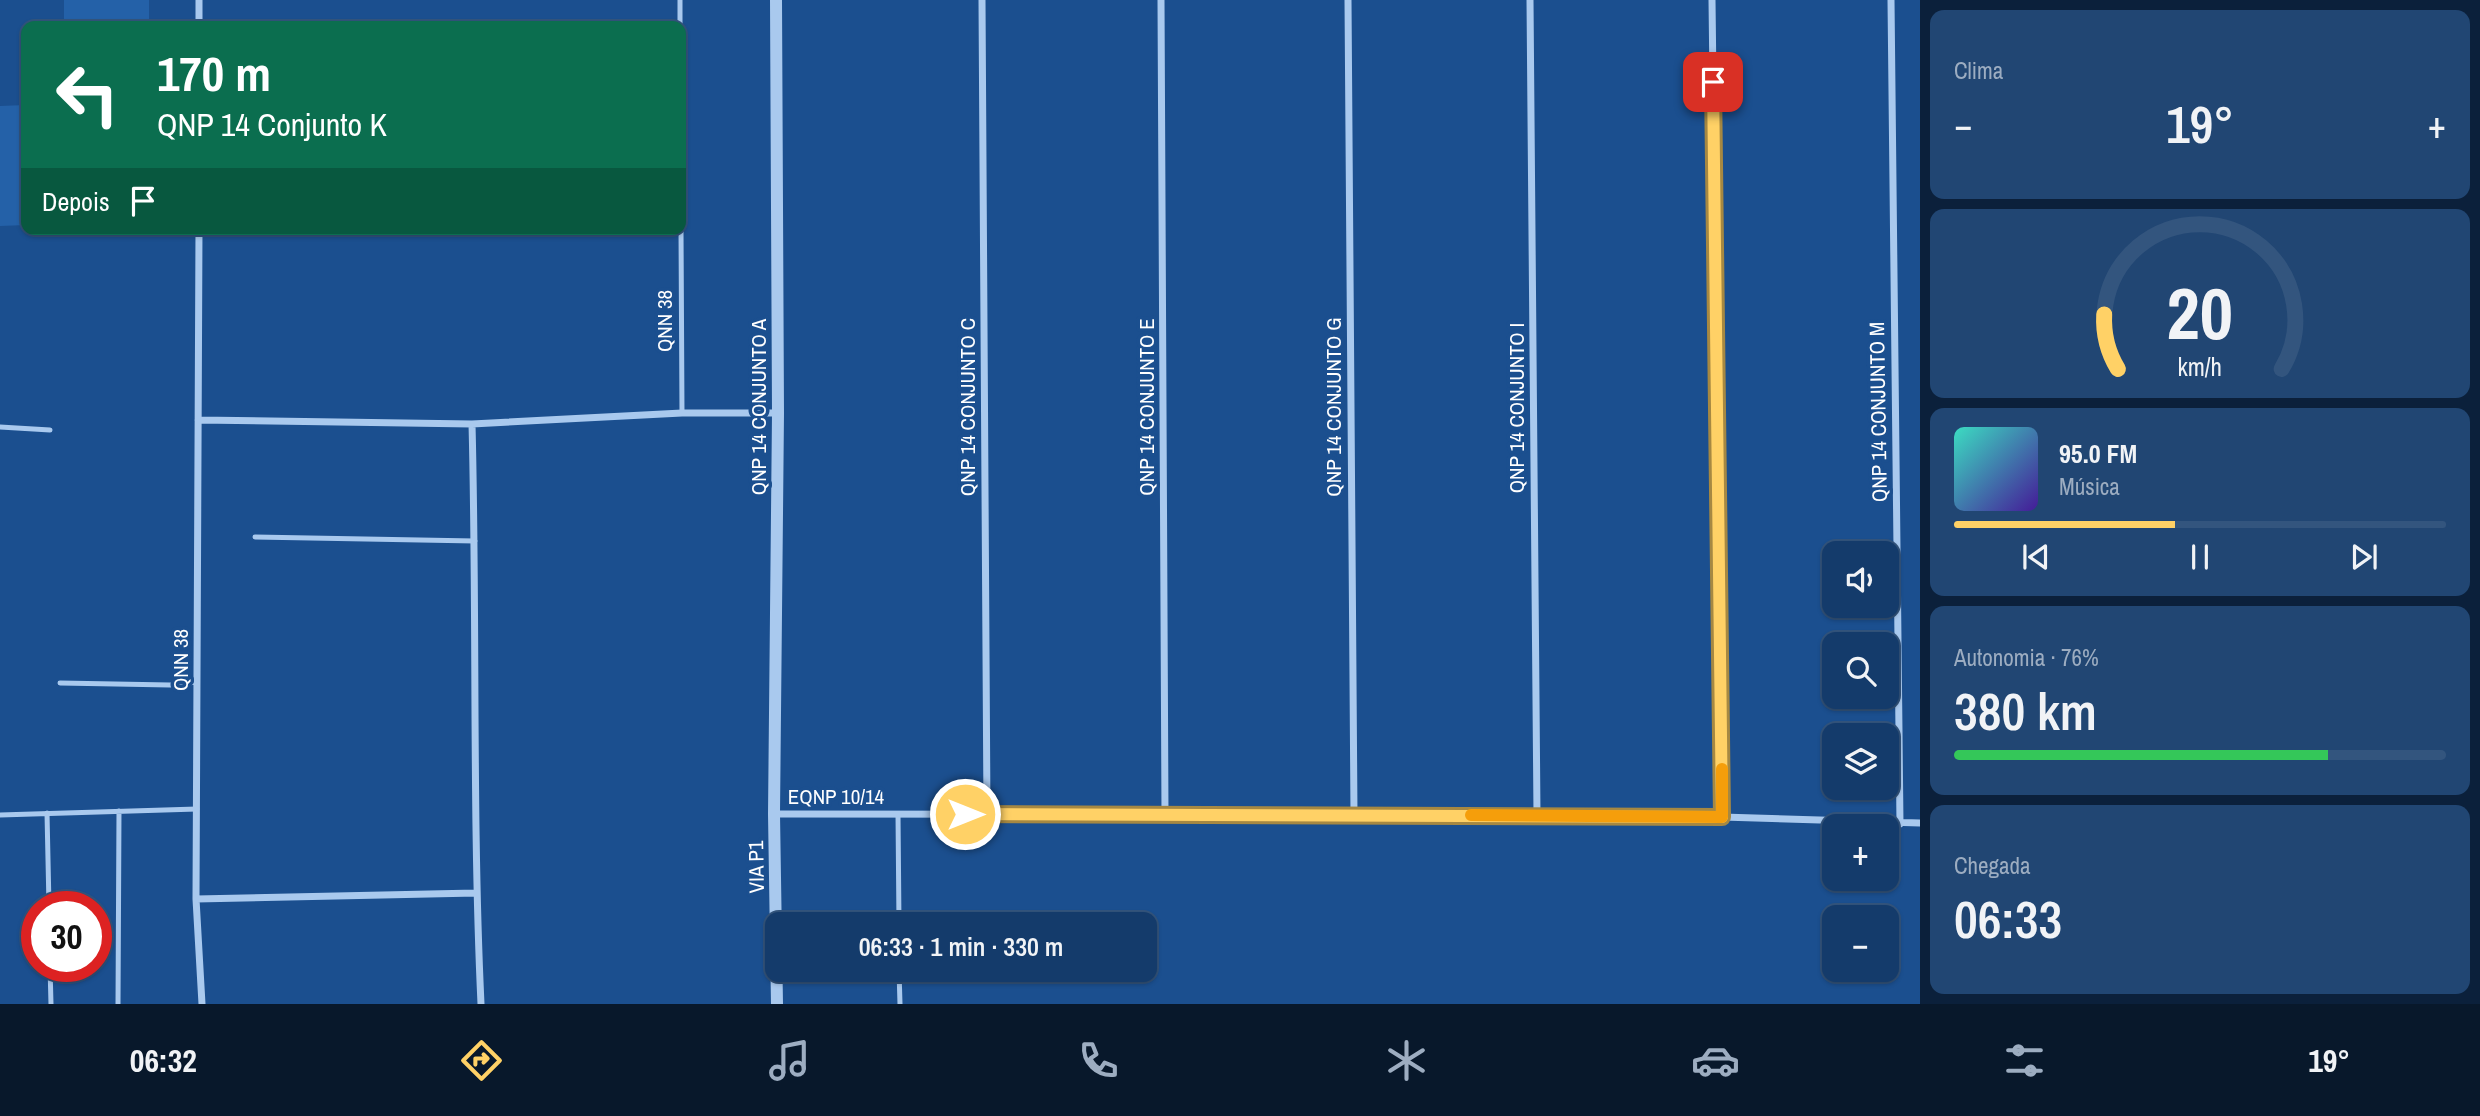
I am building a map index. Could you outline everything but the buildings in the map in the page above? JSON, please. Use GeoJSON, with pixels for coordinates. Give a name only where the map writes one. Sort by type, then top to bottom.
{"type":"FeatureCollection","features":[{"type":"Feature","properties":{"kind":"street"},"geometry":{"type":"LineString","coordinates":[[199,0],[199,21]]}},
{"type":"Feature","properties":{"kind":"street","name":"QNP 14 CONJUNTO A"},"geometry":{"type":"LineString","coordinates":[[775,814],[778,413],[776,0]]}},
{"type":"Feature","properties":{"kind":"street","name":"QNP 14 CONJUNTO C"},"geometry":{"type":"LineString","coordinates":[[982,0],[987,814]]}},
{"type":"Feature","properties":{"kind":"street","name":"QNP 14 CONJUNTO E"},"geometry":{"type":"LineString","coordinates":[[1161,0],[1165,814]]}},
{"type":"Feature","properties":{"kind":"street","name":"QNP 14 CONJUNTO G"},"geometry":{"type":"LineString","coordinates":[[1348,0],[1354,814]]}},
{"type":"Feature","properties":{"kind":"street","name":"QNP 14 CONJUNTO I"},"geometry":{"type":"LineString","coordinates":[[1530,0],[1537,815]]}},
{"type":"Feature","properties":{"kind":"street"},"geometry":{"type":"LineString","coordinates":[[1712,0],[1722,817]]}},
{"type":"Feature","properties":{"kind":"street","name":"QNP 14 CONJUNTO M"},"geometry":{"type":"LineString","coordinates":[[1891,0],[1900,824]]}},
{"type":"Feature","properties":{"kind":"street","name":"QNN 38"},"geometry":{"type":"LineString","coordinates":[[199,235],[196,899],[202,1004]]}},
{"type":"Feature","properties":{"kind":"street"},"geometry":{"type":"LineString","coordinates":[[198,420],[472,424],[682,413],[778,413]]}},
{"type":"Feature","properties":{"kind":"street"},"geometry":{"type":"LineString","coordinates":[[472,424],[476,893],[481,1004]]}},
{"type":"Feature","properties":{"kind":"street","name":"EQNP 10/14"},"geometry":{"type":"LineString","coordinates":[[775,814],[1537,815],[1920,823]]}},
{"type":"Feature","properties":{"kind":"street","name":"VIA P1"},"geometry":{"type":"LineString","coordinates":[[775,814],[777,1004]]}},
{"type":"Feature","properties":{"kind":"street"},"geometry":{"type":"LineString","coordinates":[[196,899],[476,893]]}},
{"type":"Feature","properties":{"kind":"lane"},"geometry":{"type":"LineString","coordinates":[[680,0],[680,21]]}},
{"type":"Feature","properties":{"kind":"lane","name":"QNN 38"},"geometry":{"type":"LineString","coordinates":[[681,235],[682,413]]}},
{"type":"Feature","properties":{"kind":"lane"},"geometry":{"type":"LineString","coordinates":[[0,427],[50,430]]}},
{"type":"Feature","properties":{"kind":"lane"},"geometry":{"type":"LineString","coordinates":[[255,537],[475,541]]}},
{"type":"Feature","properties":{"kind":"lane"},"geometry":{"type":"LineString","coordinates":[[60,683],[170,685],[197,682]]}},
{"type":"Feature","properties":{"kind":"lane"},"geometry":{"type":"LineString","coordinates":[[0,815],[197,809]]}},
{"type":"Feature","properties":{"kind":"lane"},"geometry":{"type":"LineString","coordinates":[[118,1004],[119,811]]}},
{"type":"Feature","properties":{"kind":"lane"},"geometry":{"type":"LineString","coordinates":[[47,813],[49,891]]}},
{"type":"Feature","properties":{"kind":"lane","name":"EQNP 10/14"},"geometry":{"type":"LineString","coordinates":[[898,814],[899,912]]}},
{"type":"Feature","properties":{"kind":"lane"},"geometry":{"type":"LineString","coordinates":[[50,982],[51,1004]]}},
{"type":"Feature","properties":{"kind":"lane"},"geometry":{"type":"LineString","coordinates":[[899,982],[900,1004]]}},
{"type":"Feature","properties":{"kind":"shaded area"},"geometry":{"type":"Polygon","coordinates":[[[64,0],[149,0],[149,21],[64,21],[64,0]]]}},
{"type":"Feature","properties":{"kind":"shaded area"},"geometry":{"type":"Polygon","coordinates":[[[21,105],[21,225],[0,226],[0,106],[21,105]]]}},
{"type":"Feature","properties":{"kind":"slow traffic"},"geometry":{"type":"LineString","coordinates":[[1471,815],[1722,817],[1722,769]]}},
{"type":"Feature","properties":{"kind":"route"},"geometry":{"type":"LineString","coordinates":[[965,814],[1722,817],[1713,82]]}}]}
